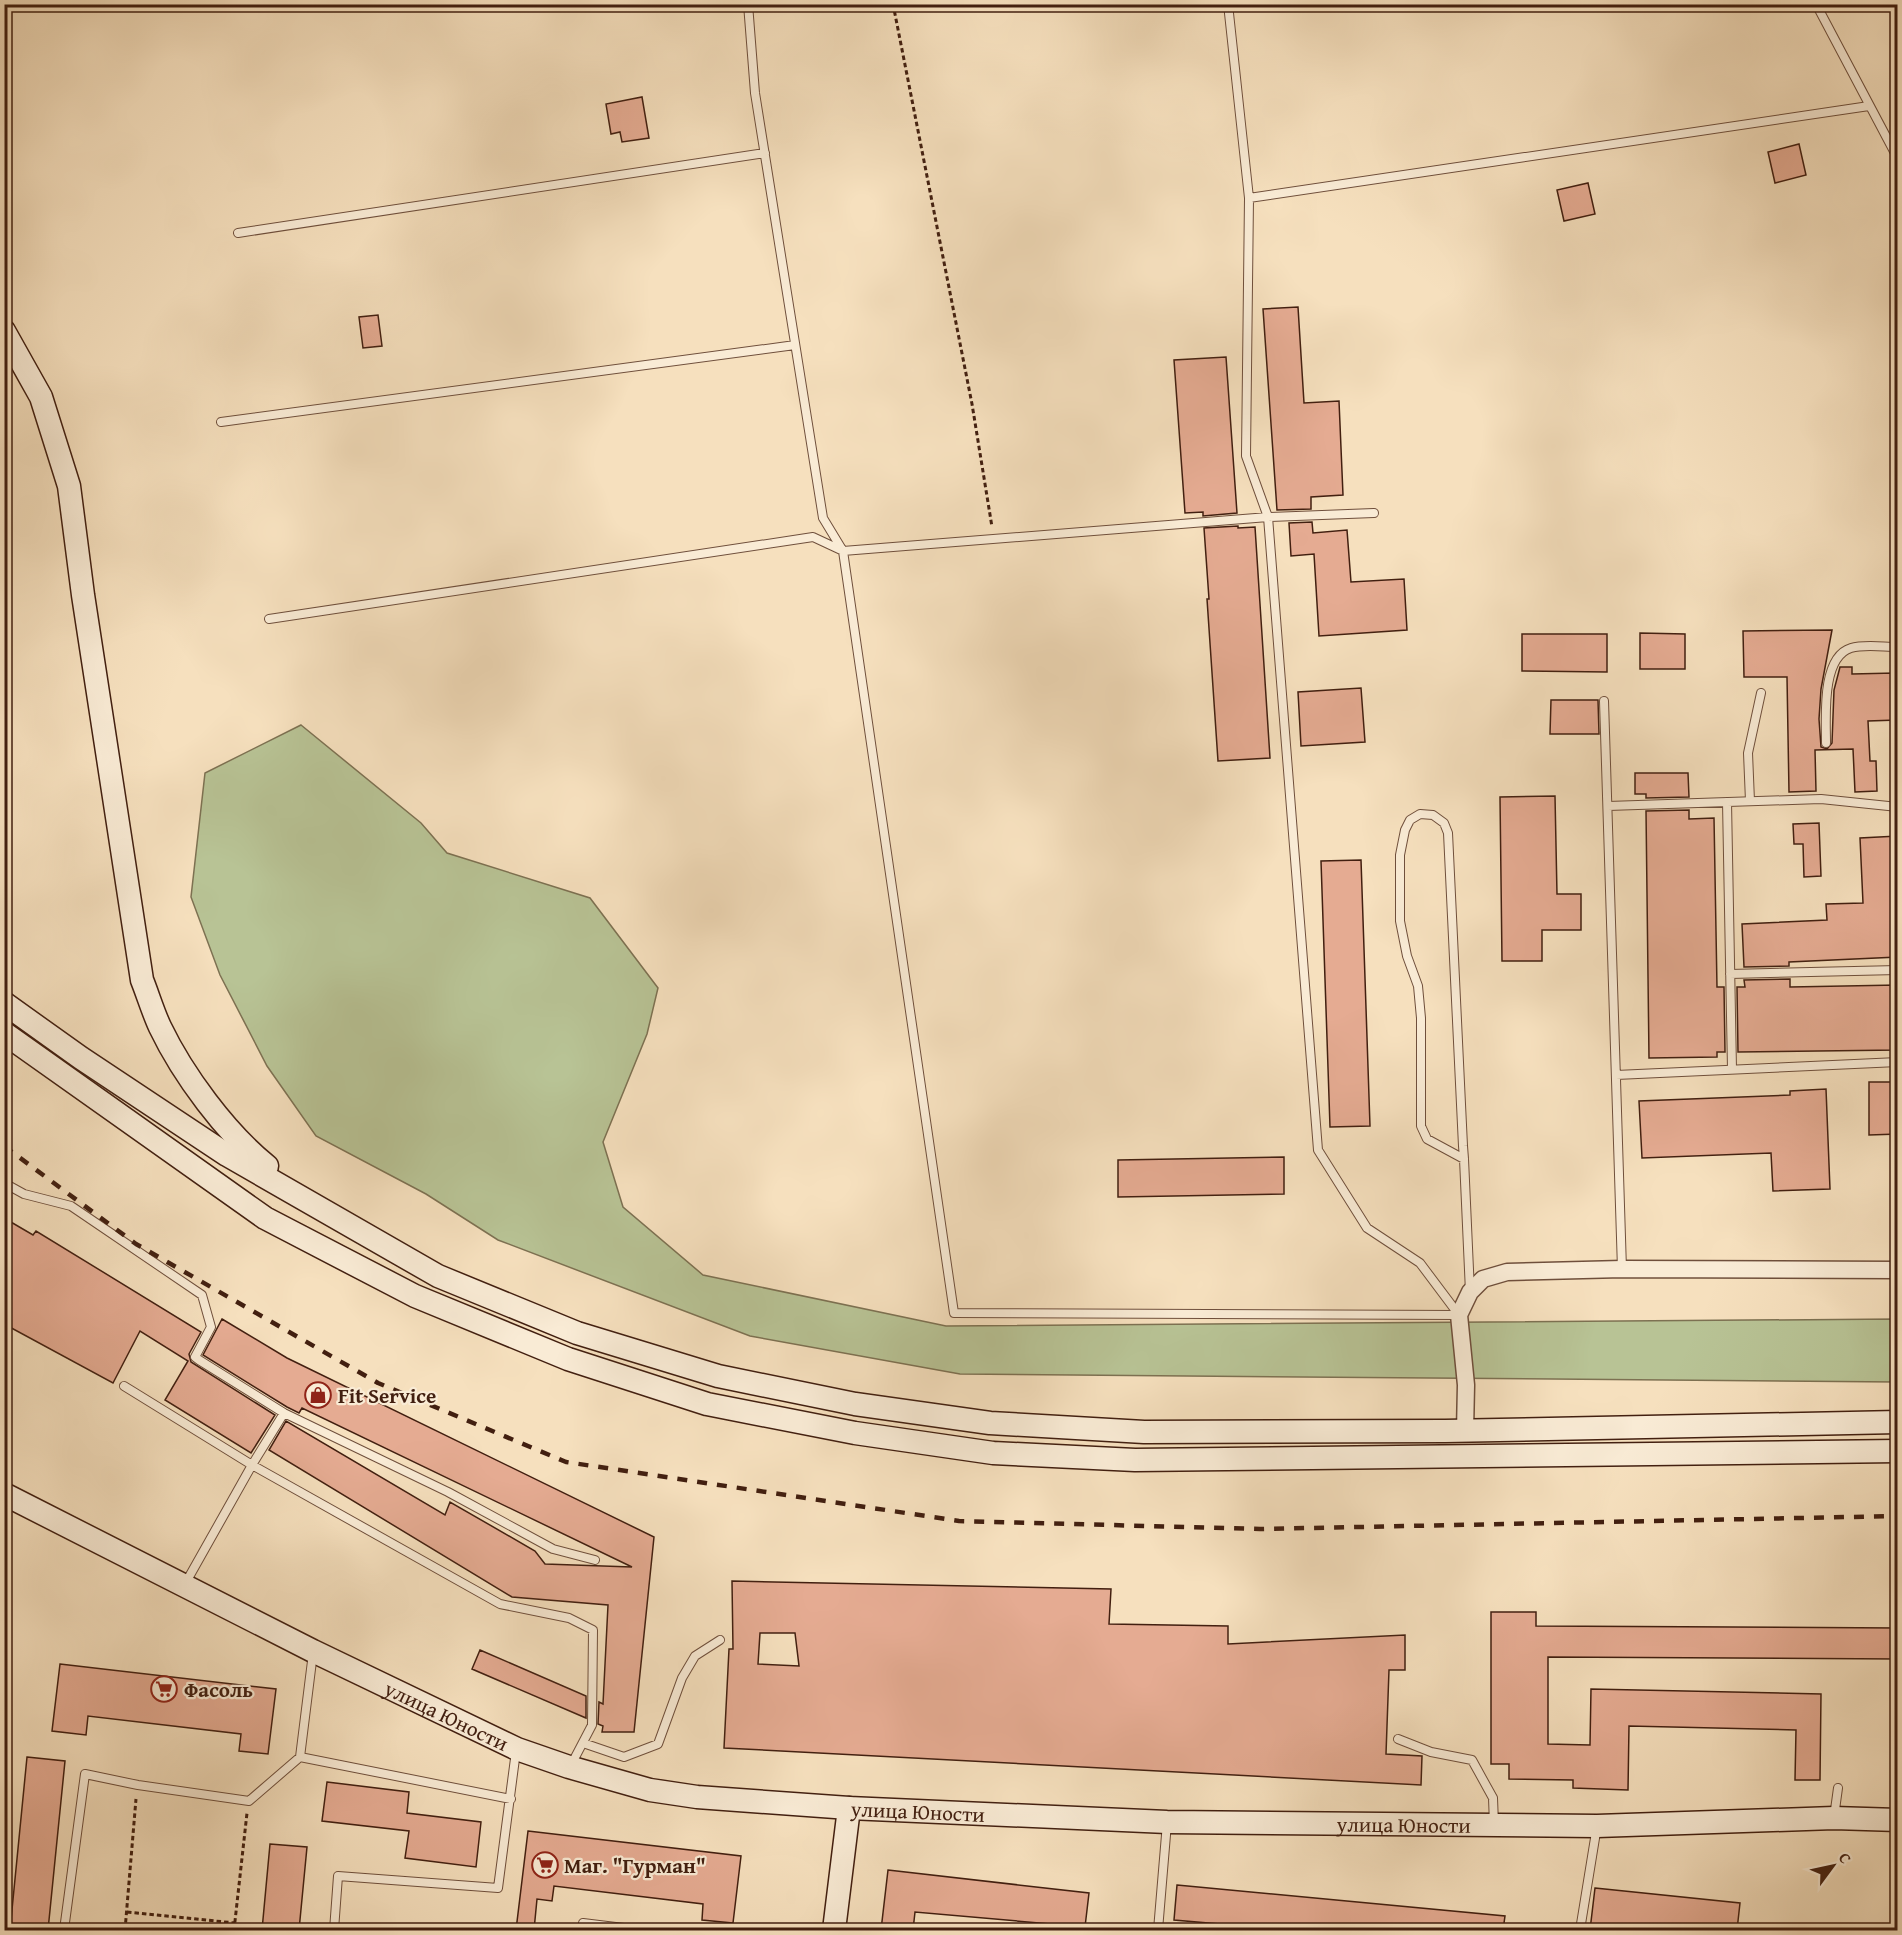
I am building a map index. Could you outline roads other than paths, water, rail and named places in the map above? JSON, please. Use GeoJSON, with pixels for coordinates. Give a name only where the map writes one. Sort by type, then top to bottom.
{"type":"FeatureCollection","features":[{"type":"Feature","properties":{"kind":"main road"},"geometry":{"type":"LineString","coordinates":[[4,331],[41,397],[69,486],[83,595],[142,980],[161,1028],[193,1083],[246,1149],[330,1215]]}},
{"type":"Feature","properties":{"kind":"main road"},"geometry":{"type":"LineString","coordinates":[[4,1003],[81,1058],[227,1155],[438,1276],[577,1333],[718,1376],[855,1404],[990,1423],[1143,1432],[1465,1431],[1898,1422]]}},
{"type":"Feature","properties":{"kind":"main road"},"geometry":{"type":"LineString","coordinates":[[4,1033],[265,1218],[415,1296],[568,1359],[707,1404],[855,1433],[993,1453],[1123,1459],[1898,1451]]}},
{"type":"Feature","properties":{"kind":"main road","name":"улица Юности"},"geometry":{"type":"LineString","coordinates":[[4,1494],[313,1651],[517,1749],[569,1767],[650,1790],[696,1797],[849,1808],[1167,1822],[1597,1826],[1834,1818],[1898,1820]]}},
{"type":"Feature","properties":{"kind":"main road"},"geometry":{"type":"LineString","coordinates":[[834,1930],[849,1808]]}},
{"type":"Feature","properties":{"kind":"street"},"geometry":{"type":"LineString","coordinates":[[1465,1431],[1466,1385],[1459,1315],[1470,1292],[1483,1279],[1507,1272],[1622,1269],[1898,1270]]}},
{"type":"Feature","properties":{"kind":"lane"},"geometry":{"type":"LineString","coordinates":[[197,6],[208,4]]}},
{"type":"Feature","properties":{"kind":"lane"},"geometry":{"type":"LineString","coordinates":[[748,4],[755,93],[823,518],[843,551],[954,1313],[1459,1315]]}},
{"type":"Feature","properties":{"kind":"lane"},"geometry":{"type":"LineString","coordinates":[[1227,4],[1249,198],[1246,456],[1268,517],[1318,1150],[1367,1228],[1420,1263],[1459,1315]]}},
{"type":"Feature","properties":{"kind":"lane"},"geometry":{"type":"LineString","coordinates":[[1816,4],[1898,159]]}},
{"type":"Feature","properties":{"kind":"lane"},"geometry":{"type":"LineString","coordinates":[[1249,198],[1869,106]]}},
{"type":"Feature","properties":{"kind":"lane"},"geometry":{"type":"LineString","coordinates":[[238,233],[765,153]]}},
{"type":"Feature","properties":{"kind":"lane"},"geometry":{"type":"LineString","coordinates":[[221,422],[795,345]]}},
{"type":"Feature","properties":{"kind":"lane"},"geometry":{"type":"LineString","coordinates":[[269,619],[813,537],[843,551],[1268,517],[1374,513]]}},
{"type":"Feature","properties":{"kind":"lane"},"geometry":{"type":"LineString","coordinates":[[1827,742],[1826,712],[1831,670],[1835,659],[1843,651],[1853,647],[1898,647]]}},
{"type":"Feature","properties":{"kind":"lane"},"geometry":{"type":"LineString","coordinates":[[1750,801],[1748,753],[1761,693]]}},
{"type":"Feature","properties":{"kind":"lane"},"geometry":{"type":"LineString","coordinates":[[1604,701],[1622,1269]]}},
{"type":"Feature","properties":{"kind":"lane"},"geometry":{"type":"LineString","coordinates":[[1608,806],[1821,799],[1898,807]]}},
{"type":"Feature","properties":{"kind":"lane"},"geometry":{"type":"LineString","coordinates":[[1727,802],[1732,1070]]}},
{"type":"Feature","properties":{"kind":"lane"},"geometry":{"type":"LineString","coordinates":[[1464,1159],[1427,1139],[1421,1126],[1419,986],[1407,956],[1400,921],[1400,855],[1405,830],[1410,820],[1420,814],[1433,815],[1444,823],[1448,833],[1464,1159],[1470,1292]]}},
{"type":"Feature","properties":{"kind":"lane"},"geometry":{"type":"LineString","coordinates":[[1730,974],[1898,970]]}},
{"type":"Feature","properties":{"kind":"lane"},"geometry":{"type":"LineString","coordinates":[[1616,1075],[1898,1062]]}},
{"type":"Feature","properties":{"kind":"lane"},"geometry":{"type":"LineString","coordinates":[[4,1183],[24,1194],[71,1206],[202,1295],[211,1327],[195,1357],[284,1413],[448,1492],[553,1549],[595,1560]]}},
{"type":"Feature","properties":{"kind":"lane"},"geometry":{"type":"LineString","coordinates":[[124,1386],[252,1465],[500,1604],[568,1618],[593,1630],[592,1725],[569,1767]]}},
{"type":"Feature","properties":{"kind":"lane"},"geometry":{"type":"LineString","coordinates":[[185,1584],[284,1413]]}},
{"type":"Feature","properties":{"kind":"lane"},"geometry":{"type":"LineString","coordinates":[[583,1743],[624,1757],[658,1743],[682,1678],[695,1656],[720,1640]]}},
{"type":"Feature","properties":{"kind":"lane"},"geometry":{"type":"LineString","coordinates":[[64,1930],[85,1774],[138,1785],[249,1801],[300,1757],[313,1651]]}},
{"type":"Feature","properties":{"kind":"lane"},"geometry":{"type":"LineString","coordinates":[[1398,1739],[1431,1752],[1472,1760],[1493,1798],[1494,1825]]}},
{"type":"Feature","properties":{"kind":"lane"},"geometry":{"type":"LineString","coordinates":[[334,1930],[338,1876],[498,1888],[517,1749]]}},
{"type":"Feature","properties":{"kind":"lane"},"geometry":{"type":"LineString","coordinates":[[300,1757],[511,1799]]}},
{"type":"Feature","properties":{"kind":"lane"},"geometry":{"type":"LineString","coordinates":[[1834,1818],[1838,1788]]}},
{"type":"Feature","properties":{"kind":"lane"},"geometry":{"type":"LineString","coordinates":[[1167,1822],[1158,1930],[1172,1930]]}},
{"type":"Feature","properties":{"kind":"lane"},"geometry":{"type":"LineString","coordinates":[[1580,1930],[1597,1826]]}},
{"type":"Feature","properties":{"kind":"lane"},"geometry":{"type":"LineString","coordinates":[[583,1923],[640,1930]]}},
{"type":"Feature","properties":{"kind":"railway"},"geometry":{"type":"LineString","coordinates":[[4,1146],[136,1244],[378,1383],[566,1462],[959,1521],[1260,1529],[1898,1516]]}},
{"type":"Feature","properties":{"kind":"place","name":"Fit Service"},"geometry":{"type":"Point","coordinates":[318,1395]}},
{"type":"Feature","properties":{"kind":"place","name":"Фасоль"},"geometry":{"type":"Point","coordinates":[164,1689]}},
{"type":"Feature","properties":{"kind":"place","name":"Маг. \"Гурман\""},"geometry":{"type":"Point","coordinates":[545,1865]}}]}
